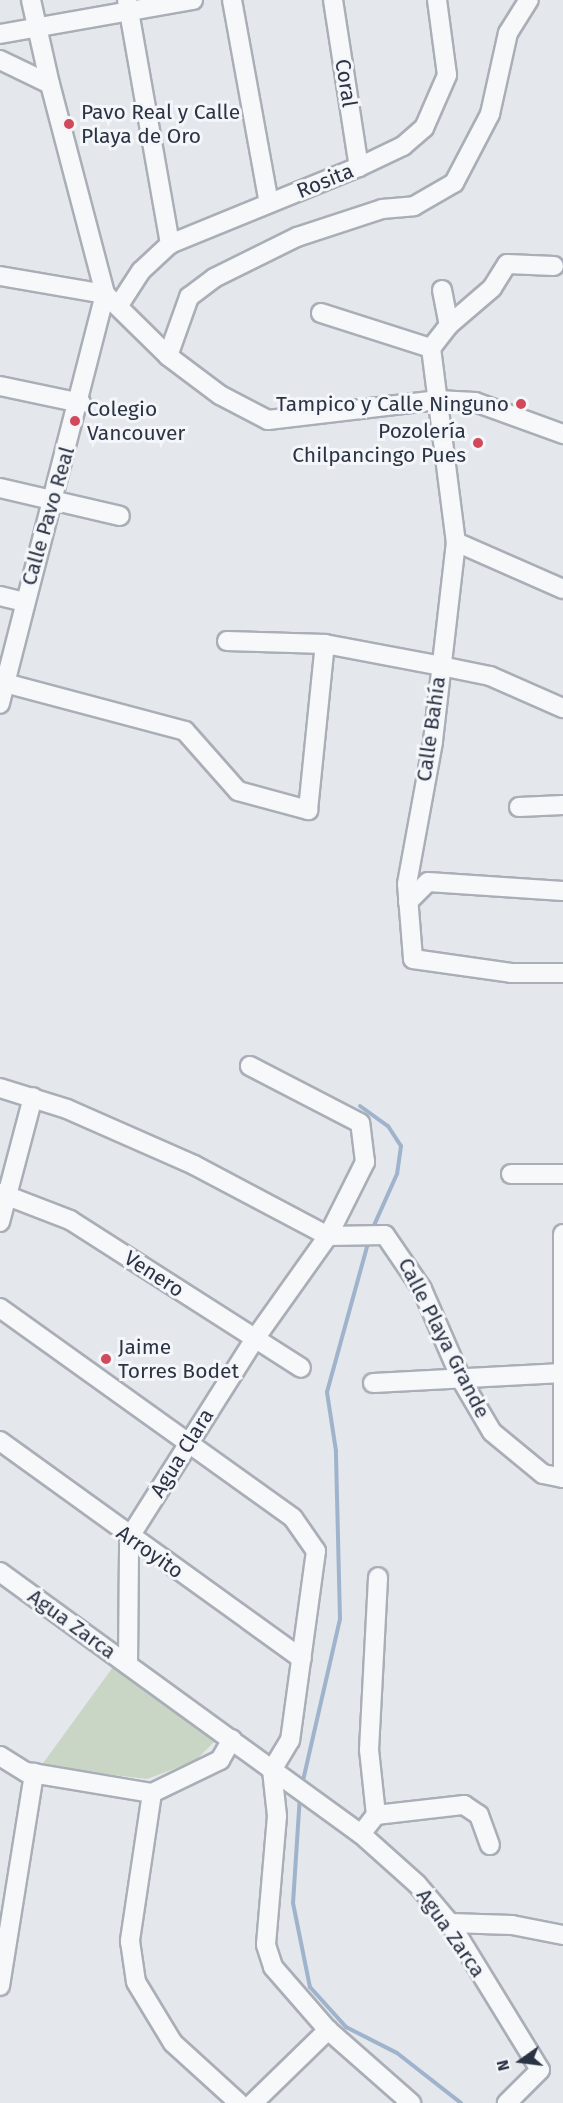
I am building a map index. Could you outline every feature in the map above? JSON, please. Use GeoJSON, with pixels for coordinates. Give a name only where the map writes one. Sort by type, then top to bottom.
{"type":"FeatureCollection","features":[{"type":"Feature","properties":{"kind":"street"},"geometry":{"type":"LineString","coordinates":[[31,0],[50,84],[112,299],[168,356],[220,395],[268,420],[437,400],[498,407],[563,434]]}},
{"type":"Feature","properties":{"kind":"street"},"geometry":{"type":"LineString","coordinates":[[0,34],[37,31],[128,8],[193,0]]}},
{"type":"Feature","properties":{"kind":"street"},"geometry":{"type":"LineString","coordinates":[[232,0],[269,203]]}},
{"type":"Feature","properties":{"kind":"street","name":"Coral"},"geometry":{"type":"LineString","coordinates":[[333,0],[360,166]]}},
{"type":"Feature","properties":{"kind":"street","name":"Rosita"},"geometry":{"type":"LineString","coordinates":[[112,299],[170,244],[360,166],[402,146],[424,128],[437,105],[447,75],[437,0]]}},
{"type":"Feature","properties":{"kind":"street"},"geometry":{"type":"LineString","coordinates":[[168,356],[189,297],[214,279],[297,237],[382,209],[414,206],[454,183],[490,114],[508,33],[530,0]]}},
{"type":"Feature","properties":{"kind":"street"},"geometry":{"type":"LineString","coordinates":[[128,8],[170,244]]}},
{"type":"Feature","properties":{"kind":"street"},"geometry":{"type":"LineString","coordinates":[[0,60],[50,84]]}},
{"type":"Feature","properties":{"kind":"street"},"geometry":{"type":"LineString","coordinates":[[321,313],[431,348],[449,325],[492,288],[507,264],[554,266]]}},
{"type":"Feature","properties":{"kind":"street"},"geometry":{"type":"LineString","coordinates":[[0,276],[112,299]]}},
{"type":"Feature","properties":{"kind":"street"},"geometry":{"type":"LineString","coordinates":[[442,290],[449,325]]}},
{"type":"Feature","properties":{"kind":"street","name":"Calle Pavo Real"},"geometry":{"type":"LineString","coordinates":[[0,704],[4,673],[48,501],[81,403],[112,299]]}},
{"type":"Feature","properties":{"kind":"street","name":"Calle Bahía"},"geometry":{"type":"LineString","coordinates":[[431,348],[456,542],[433,742],[410,858],[408,902],[413,959],[511,973],[563,973]]}},
{"type":"Feature","properties":{"kind":"street"},"geometry":{"type":"LineString","coordinates":[[0,386],[81,403]]}},
{"type":"Feature","properties":{"kind":"street"},"geometry":{"type":"LineString","coordinates":[[0,488],[120,516]]}},
{"type":"Feature","properties":{"kind":"street"},"geometry":{"type":"LineString","coordinates":[[456,542],[563,589]]}},
{"type":"Feature","properties":{"kind":"street"},"geometry":{"type":"LineString","coordinates":[[0,597],[24,602]]}},
{"type":"Feature","properties":{"kind":"street"},"geometry":{"type":"LineString","coordinates":[[227,641],[325,644],[441,666],[490,676],[563,708]]}},
{"type":"Feature","properties":{"kind":"street"},"geometry":{"type":"LineString","coordinates":[[4,673],[185,731],[238,791],[308,810],[325,644]]}},
{"type":"Feature","properties":{"kind":"street"},"geometry":{"type":"LineString","coordinates":[[519,807],[563,804]]}},
{"type":"Feature","properties":{"kind":"street"},"geometry":{"type":"LineString","coordinates":[[408,902],[428,882],[563,891]]}},
{"type":"Feature","properties":{"kind":"street","name":"Agua Clara"},"geometry":{"type":"LineString","coordinates":[[129,1538],[254,1340],[328,1236],[365,1162],[360,1123],[250,1066]]}},
{"type":"Feature","properties":{"kind":"street"},"geometry":{"type":"LineString","coordinates":[[0,1088],[33,1097],[194,1165],[328,1236]]}},
{"type":"Feature","properties":{"kind":"street"},"geometry":{"type":"LineString","coordinates":[[0,1222],[4,1195],[33,1097]]}},
{"type":"Feature","properties":{"kind":"street"},"geometry":{"type":"LineString","coordinates":[[511,1174],[563,1174]]}},
{"type":"Feature","properties":{"kind":"street","name":"Venero"},"geometry":{"type":"LineString","coordinates":[[4,1195],[70,1220],[301,1368]]}},
{"type":"Feature","properties":{"kind":"street","name":"Calle Playa Grande"},"geometry":{"type":"LineString","coordinates":[[328,1236],[363,1231],[385,1235],[422,1289],[462,1381],[492,1432],[543,1473],[563,1479]]}},
{"type":"Feature","properties":{"kind":"street"},"geometry":{"type":"LineString","coordinates":[[563,1234],[563,1479]]}},
{"type":"Feature","properties":{"kind":"street"},"geometry":{"type":"LineString","coordinates":[[0,1308],[186,1445],[293,1518],[316,1551],[290,1740],[277,1775],[277,1816],[266,1945],[273,1967],[328,2030],[411,2103]]}},
{"type":"Feature","properties":{"kind":"street"},"geometry":{"type":"LineString","coordinates":[[373,1383],[462,1381],[562,1373]]}},
{"type":"Feature","properties":{"kind":"street","name":"Arroyito"},"geometry":{"type":"LineString","coordinates":[[0,1441],[129,1538],[302,1659]]}},
{"type":"Feature","properties":{"kind":"street"},"geometry":{"type":"LineString","coordinates":[[128,1665],[129,1538]]}},
{"type":"Feature","properties":{"kind":"street","name":"Agua Zarca"},"geometry":{"type":"LineString","coordinates":[[0,1572],[232,1739],[308,1800],[361,1834],[417,1884],[450,1923],[540,2070],[507,2103]]}},
{"type":"Feature","properties":{"kind":"street"},"geometry":{"type":"LineString","coordinates":[[361,1834],[376,1815],[369,1750],[378,1577]]}},
{"type":"Feature","properties":{"kind":"street"},"geometry":{"type":"LineString","coordinates":[[0,1756],[34,1773],[152,1793],[220,1760],[232,1739]]}},
{"type":"Feature","properties":{"kind":"street"},"geometry":{"type":"LineString","coordinates":[[0,1986],[34,1773]]}},
{"type":"Feature","properties":{"kind":"street"},"geometry":{"type":"LineString","coordinates":[[152,1793],[130,1941],[136,1982],[157,2024],[239,2103]]}},
{"type":"Feature","properties":{"kind":"street"},"geometry":{"type":"LineString","coordinates":[[376,1815],[464,1805],[479,1815],[490,1845]]}},
{"type":"Feature","properties":{"kind":"street"},"geometry":{"type":"LineString","coordinates":[[450,1923],[512,1925],[563,1935]]}},
{"type":"Feature","properties":{"kind":"street"},"geometry":{"type":"LineString","coordinates":[[253,2103],[328,2030]]}},
{"type":"Feature","properties":{"kind":"green space"},"geometry":{"type":"Polygon","coordinates":[[[113,1667],[216,1740],[195,1761],[147,1779],[41,1766],[113,1667]]]}},
{"type":"Feature","properties":{"kind":"waterway"},"geometry":{"type":"LineString","coordinates":[[360,1106],[388,1126],[401,1146],[397,1174],[372,1230]]}},
{"type":"Feature","properties":{"kind":"waterway"},"geometry":{"type":"LineString","coordinates":[[302,1785],[340,1619],[336,1451],[327,1392],[369,1240]]}},
{"type":"Feature","properties":{"kind":"waterway"},"geometry":{"type":"LineString","coordinates":[[300,1795],[293,1903],[310,1987],[346,2027],[397,2053],[461,2103]]}},
{"type":"Feature","properties":{"kind":"place","name":"Pavo Real y Calle Playa de Oro"},"geometry":{"type":"Point","coordinates":[69,124]}},
{"type":"Feature","properties":{"kind":"place","name":"Tampico y Calle Ninguno"},"geometry":{"type":"Point","coordinates":[521,404]}},
{"type":"Feature","properties":{"kind":"place","name":"Colegio Vancouver"},"geometry":{"type":"Point","coordinates":[75,421]}},
{"type":"Feature","properties":{"kind":"place","name":"Pozolería Chilpancingo Pues"},"geometry":{"type":"Point","coordinates":[478,443]}},
{"type":"Feature","properties":{"kind":"place","name":"Jaime Torres Bodet"},"geometry":{"type":"Point","coordinates":[106,1359]}}]}
